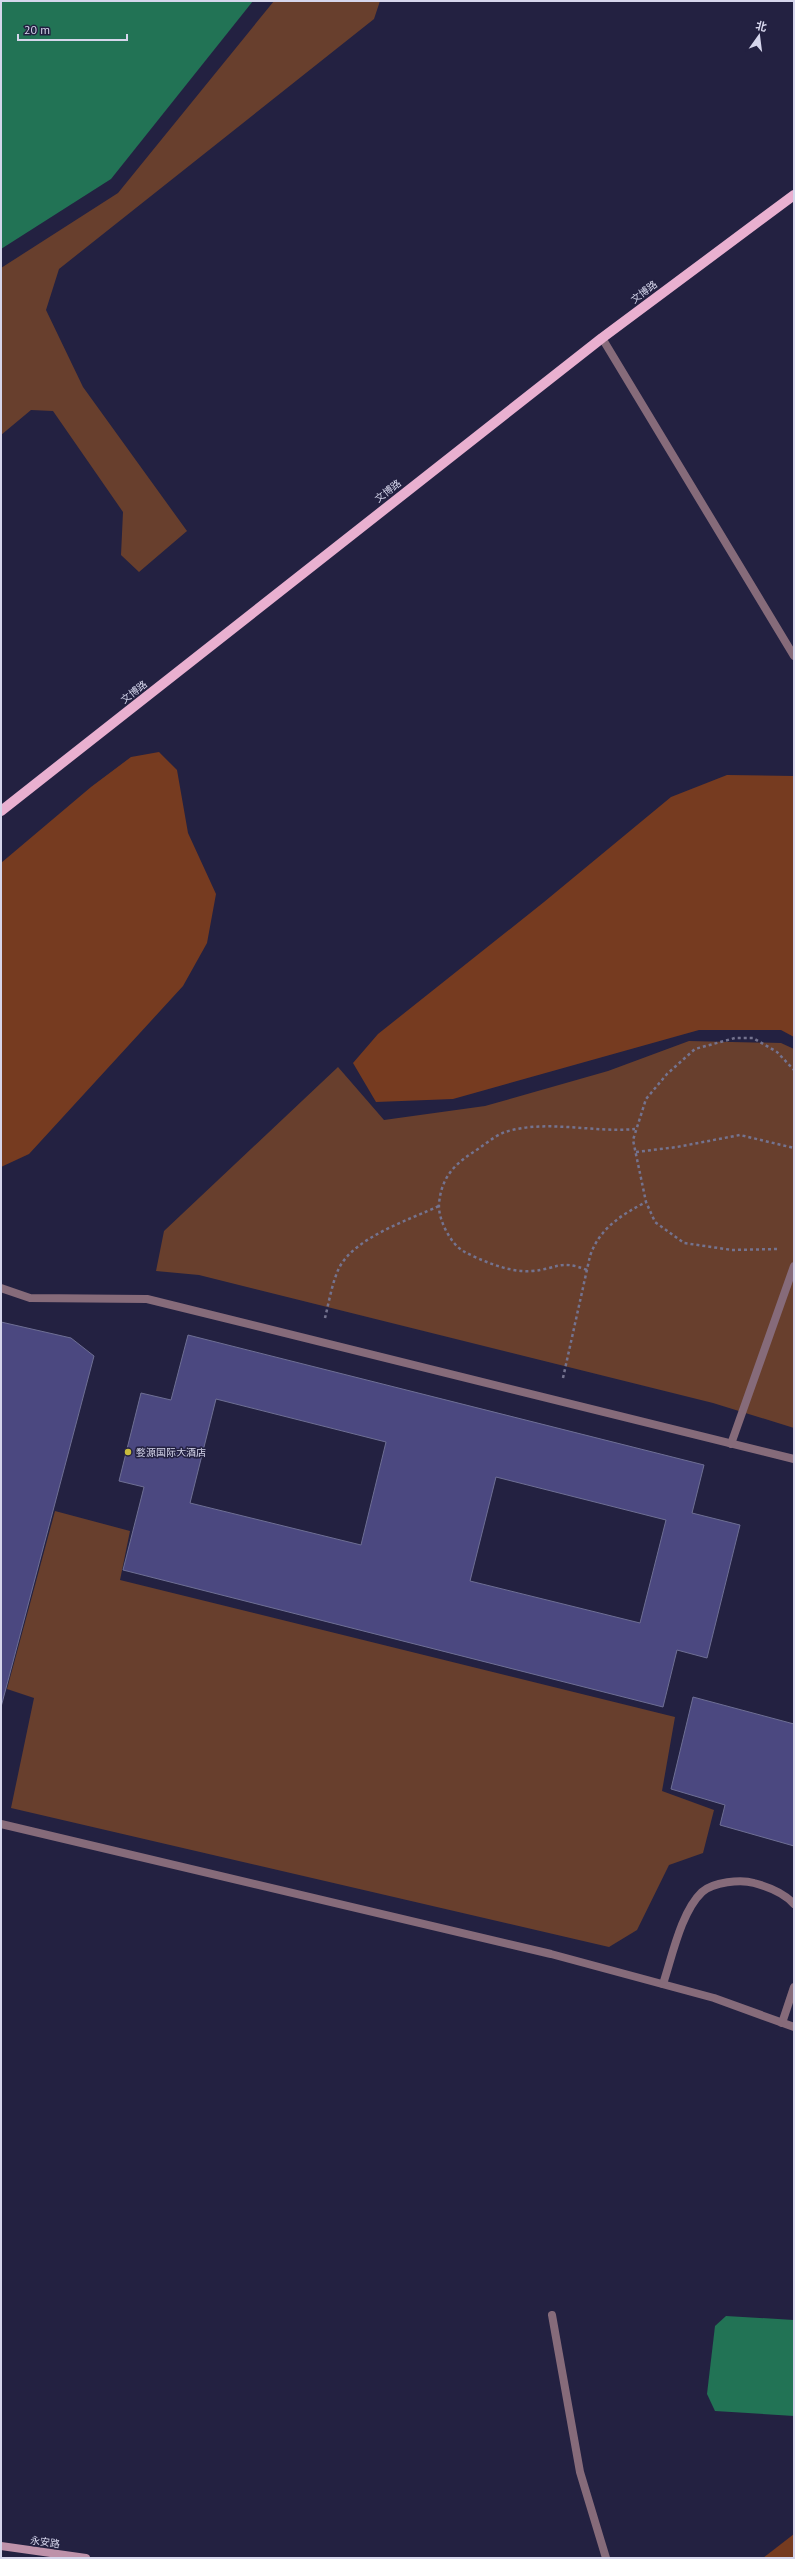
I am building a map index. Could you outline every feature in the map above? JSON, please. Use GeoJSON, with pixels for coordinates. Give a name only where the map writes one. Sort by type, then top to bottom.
{"type":"FeatureCollection","features":[{"type":"Feature","properties":{"kind":"main road","name":"文博路"},"geometry":{"type":"LineString","coordinates":[[1,811],[602,338],[794,195]]}},
{"type":"Feature","properties":{"kind":"street"},"geometry":{"type":"LineString","coordinates":[[602,338],[794,656]]}},
{"type":"Feature","properties":{"kind":"street"},"geometry":{"type":"LineString","coordinates":[[731,1444],[794,1266]]}},
{"type":"Feature","properties":{"kind":"street"},"geometry":{"type":"LineString","coordinates":[[1,1288],[30,1298],[148,1299],[794,1459]]}},
{"type":"Feature","properties":{"kind":"street"},"geometry":{"type":"LineString","coordinates":[[1,1824],[551,1954],[714,1998],[794,2027]]}},
{"type":"Feature","properties":{"kind":"street"},"geometry":{"type":"LineString","coordinates":[[663,1984],[689,1910],[703,1891],[727,1882],[744,1880],[764,1886],[787,1896],[794,1904]]}},
{"type":"Feature","properties":{"kind":"street"},"geometry":{"type":"LineString","coordinates":[[782,2022],[794,1987]]}},
{"type":"Feature","properties":{"kind":"street"},"geometry":{"type":"LineString","coordinates":[[552,2315],[580,2472],[606,2558]]}},
{"type":"Feature","properties":{"kind":"street","name":"永安路"},"geometry":{"type":"LineString","coordinates":[[1,2546],[86,2558]]}},
{"type":"Feature","properties":{"kind":"path"},"geometry":{"type":"LineString","coordinates":[[783,1247],[732,1250],[684,1243],[655,1222],[646,1202],[633,1140],[635,1129],[646,1099],[667,1074],[695,1049],[735,1038],[753,1038],[777,1052],[794,1070]]}},
{"type":"Feature","properties":{"kind":"path"},"geometry":{"type":"LineString","coordinates":[[588,1270],[572,1264],[532,1271],[494,1264],[462,1250],[447,1232],[439,1206],[441,1184],[460,1161],[504,1133],[537,1127],[611,1132],[635,1129]]}},
{"type":"Feature","properties":{"kind":"path"},"geometry":{"type":"LineString","coordinates":[[636,1152],[677,1147],[740,1135],[794,1148]]}},
{"type":"Feature","properties":{"kind":"path"},"geometry":{"type":"LineString","coordinates":[[558,1401],[596,1239],[624,1213],[646,1202]]}},
{"type":"Feature","properties":{"kind":"path"},"geometry":{"type":"LineString","coordinates":[[318,1342],[339,1269],[349,1254],[375,1236],[439,1206]]}},
{"type":"Feature","properties":{"kind":"shaded area"},"geometry":{"type":"Polygon","coordinates":[[[1,1],[253,1],[111,179],[1,249],[1,1]]]}},
{"type":"Feature","properties":{"kind":"shaded area"},"geometry":{"type":"Polygon","coordinates":[[[274,1],[380,1],[374,19],[59,269],[46,310],[83,387],[187,531],[139,572],[121,555],[123,512],[53,411],[31,410],[1,435],[1,268],[118,193],[274,1]]]}},
{"type":"Feature","properties":{"kind":"shaded area"},"geometry":{"type":"Polygon","coordinates":[[[159,752],[177,770],[188,833],[216,894],[207,943],[183,986],[29,1154],[1,1167],[1,863],[91,787],[131,757],[159,752]]]}},
{"type":"Feature","properties":{"kind":"shaded area"},"geometry":{"type":"Polygon","coordinates":[[[727,775],[794,776],[794,1037],[781,1030],[699,1030],[453,1099],[376,1102],[353,1063],[378,1034],[544,902],[671,797],[727,775]]]}},
{"type":"Feature","properties":{"kind":"shaded area"},"geometry":{"type":"Polygon","coordinates":[[[689,1041],[781,1043],[794,1049],[794,1428],[713,1403],[199,1275],[156,1271],[164,1231],[338,1067],[384,1120],[485,1106],[608,1071],[689,1041]]]}},
{"type":"Feature","properties":{"kind":"shaded area"},"geometry":{"type":"Polygon","coordinates":[[[55,1511],[130,1531],[120,1580],[675,1717],[662,1791],[714,1810],[703,1853],[669,1865],[637,1930],[609,1947],[11,1808],[34,1698],[7,1689],[55,1511]]]}},
{"type":"Feature","properties":{"kind":"shaded area"},"geometry":{"type":"Polygon","coordinates":[[[726,2316],[794,2320],[794,2416],[715,2411],[707,2394],[715,2326],[726,2316]]]}},
{"type":"Feature","properties":{"kind":"shaded area"},"geometry":{"type":"Polygon","coordinates":[[[794,2534],[794,2558],[763,2558],[794,2534]]]}},
{"type":"Feature","properties":{"kind":"building"},"geometry":{"type":"Polygon","coordinates":[[[1,1322],[71,1338],[94,1356],[1,1707],[1,1322]]]}},
{"type":"Feature","properties":{"kind":"building"},"geometry":{"type":"Polygon","coordinates":[[[188,1335],[704,1465],[692,1513],[740,1525],[707,1658],[677,1650],[663,1707],[123,1570],[144,1487],[119,1481],[141,1393],[171,1400],[188,1335]],[[216,1399],[190,1503],[361,1545],[386,1442],[216,1399]],[[496,1477],[470,1581],[640,1623],[666,1520],[496,1477]]]}},
{"type":"Feature","properties":{"kind":"building"},"geometry":{"type":"Polygon","coordinates":[[[693,1697],[794,1724],[794,1846],[720,1825],[725,1805],[671,1789],[693,1697]]]}},
{"type":"Feature","properties":{"kind":"place","name":"婺源国际大酒店"},"geometry":{"type":"Point","coordinates":[128,1452]}}]}
